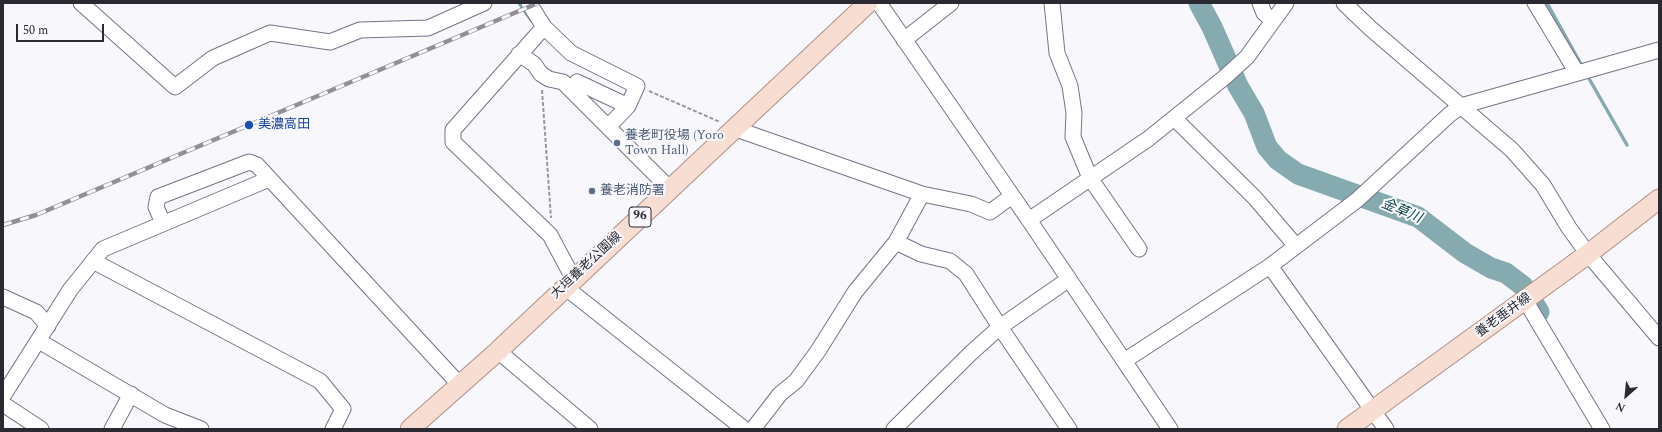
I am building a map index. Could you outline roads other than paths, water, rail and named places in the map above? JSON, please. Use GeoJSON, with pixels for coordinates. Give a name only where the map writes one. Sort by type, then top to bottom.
{"type":"FeatureCollection","features":[{"type":"Feature","properties":{"kind":"main road","name":"大垣養老公園線"},"geometry":{"type":"LineString","coordinates":[[410,429],[498,351],[569,282],[736,129],[868,3]]}},
{"type":"Feature","properties":{"kind":"main road","name":"養老垂井線"},"geometry":{"type":"LineString","coordinates":[[1347,429],[1588,254],[1659,199]]}},
{"type":"Feature","properties":{"kind":"street"},"geometry":{"type":"LineString","coordinates":[[82,3],[175,87],[213,58],[270,33],[330,42],[360,30],[428,28],[484,3]]}},
{"type":"Feature","properties":{"kind":"street"},"geometry":{"type":"LineString","coordinates":[[529,3],[544,27],[571,53],[637,86],[628,106],[608,127]]}},
{"type":"Feature","properties":{"kind":"street"},"geometry":{"type":"LineString","coordinates":[[879,3],[1029,220],[1170,429]]}},
{"type":"Feature","properties":{"kind":"street"},"geometry":{"type":"LineString","coordinates":[[904,40],[951,3]]}},
{"type":"Feature","properties":{"kind":"street"},"geometry":{"type":"LineString","coordinates":[[1052,3],[1057,53],[1070,86],[1074,113],[1073,137],[1090,178],[1139,249]]}},
{"type":"Feature","properties":{"kind":"street"},"geometry":{"type":"LineString","coordinates":[[1260,3],[1264,13],[1273,21]]}},
{"type":"Feature","properties":{"kind":"street"},"geometry":{"type":"LineString","coordinates":[[1029,220],[1148,139],[1230,73],[1247,57],[1286,3]]}},
{"type":"Feature","properties":{"kind":"street"},"geometry":{"type":"LineString","coordinates":[[1344,3],[1370,28],[1512,150],[1543,185],[1569,228],[1588,254],[1659,338]]}},
{"type":"Feature","properties":{"kind":"street"},"geometry":{"type":"LineString","coordinates":[[1535,3],[1577,73]]}},
{"type":"Feature","properties":{"kind":"street"},"geometry":{"type":"LineString","coordinates":[[544,27],[452,130],[453,142],[550,235],[569,282],[744,429]]}},
{"type":"Feature","properties":{"kind":"street"},"geometry":{"type":"LineString","coordinates":[[1124,361],[1270,266],[1361,196],[1449,114],[1461,106],[1659,50]]}},
{"type":"Feature","properties":{"kind":"street"},"geometry":{"type":"LineString","coordinates":[[519,54],[534,64],[541,74],[549,79],[563,82],[670,189]]}},
{"type":"Feature","properties":{"kind":"street"},"geometry":{"type":"LineString","coordinates":[[570,89],[577,82],[628,106]]}},
{"type":"Feature","properties":{"kind":"street"},"geometry":{"type":"LineString","coordinates":[[1174,118],[1255,198],[1296,246]]}},
{"type":"Feature","properties":{"kind":"street"},"geometry":{"type":"LineString","coordinates":[[736,129],[922,194],[971,204],[990,212],[1012,196]]}},
{"type":"Feature","properties":{"kind":"street"},"geometry":{"type":"LineString","coordinates":[[163,223],[156,207],[158,197],[249,162],[257,166],[459,384]]}},
{"type":"Feature","properties":{"kind":"street"},"geometry":{"type":"LineString","coordinates":[[3,396],[70,290],[103,249],[269,179]]}},
{"type":"Feature","properties":{"kind":"street"},"geometry":{"type":"LineString","coordinates":[[753,429],[780,394],[796,381],[818,351],[855,292],[896,242],[922,194]]}},
{"type":"Feature","properties":{"kind":"street"},"geometry":{"type":"LineString","coordinates":[[896,242],[921,254],[950,261],[966,274],[1069,429]]}},
{"type":"Feature","properties":{"kind":"street"},"geometry":{"type":"LineString","coordinates":[[93,261],[320,381],[343,409],[333,429]]}},
{"type":"Feature","properties":{"kind":"street"},"geometry":{"type":"LineString","coordinates":[[1270,266],[1374,410],[1386,429]]}},
{"type":"Feature","properties":{"kind":"street"},"geometry":{"type":"LineString","coordinates":[[894,429],[972,352],[1000,327],[1069,279]]}},
{"type":"Feature","properties":{"kind":"street"},"geometry":{"type":"LineString","coordinates":[[3,296],[36,312],[48,326]]}},
{"type":"Feature","properties":{"kind":"street"},"geometry":{"type":"LineString","coordinates":[[1528,298],[1602,429]]}},
{"type":"Feature","properties":{"kind":"street"},"geometry":{"type":"LineString","coordinates":[[38,341],[165,415],[200,429]]}},
{"type":"Feature","properties":{"kind":"street"},"geometry":{"type":"LineString","coordinates":[[498,351],[590,429]]}},
{"type":"Feature","properties":{"kind":"street"},"geometry":{"type":"LineString","coordinates":[[112,429],[131,394]]}},
{"type":"Feature","properties":{"kind":"street"},"geometry":{"type":"LineString","coordinates":[[3,404],[41,429]]}},
{"type":"Feature","properties":{"kind":"waterway"},"geometry":{"type":"LineString","coordinates":[[519,3],[531,20]]}},
{"type":"Feature","properties":{"kind":"waterway","name":"金草川"},"geometry":{"type":"LineString","coordinates":[[1199,3],[1212,27],[1238,86],[1254,113],[1267,147],[1278,160],[1298,174],[1418,217],[1465,253],[1491,268],[1506,273],[1523,286],[1539,312]]}},
{"type":"Feature","properties":{"kind":"waterway"},"geometry":{"type":"LineString","coordinates":[[1547,3],[1583,68]]}},
{"type":"Feature","properties":{"kind":"waterway"},"geometry":{"type":"LineString","coordinates":[[1587,75],[1627,145]]}},
{"type":"Feature","properties":{"kind":"railway"},"geometry":{"type":"LineString","coordinates":[[3,225],[36,215],[538,3]]}},
{"type":"Feature","properties":{"kind":"place","name":"美濃高田"},"geometry":{"type":"Point","coordinates":[249,125]}},
{"type":"Feature","properties":{"kind":"place","name":"養老町役場 (Yoro Town Hall)"},"geometry":{"type":"Point","coordinates":[617,143]}},
{"type":"Feature","properties":{"kind":"place","name":"養老消防署"},"geometry":{"type":"Point","coordinates":[592,191]}}]}
